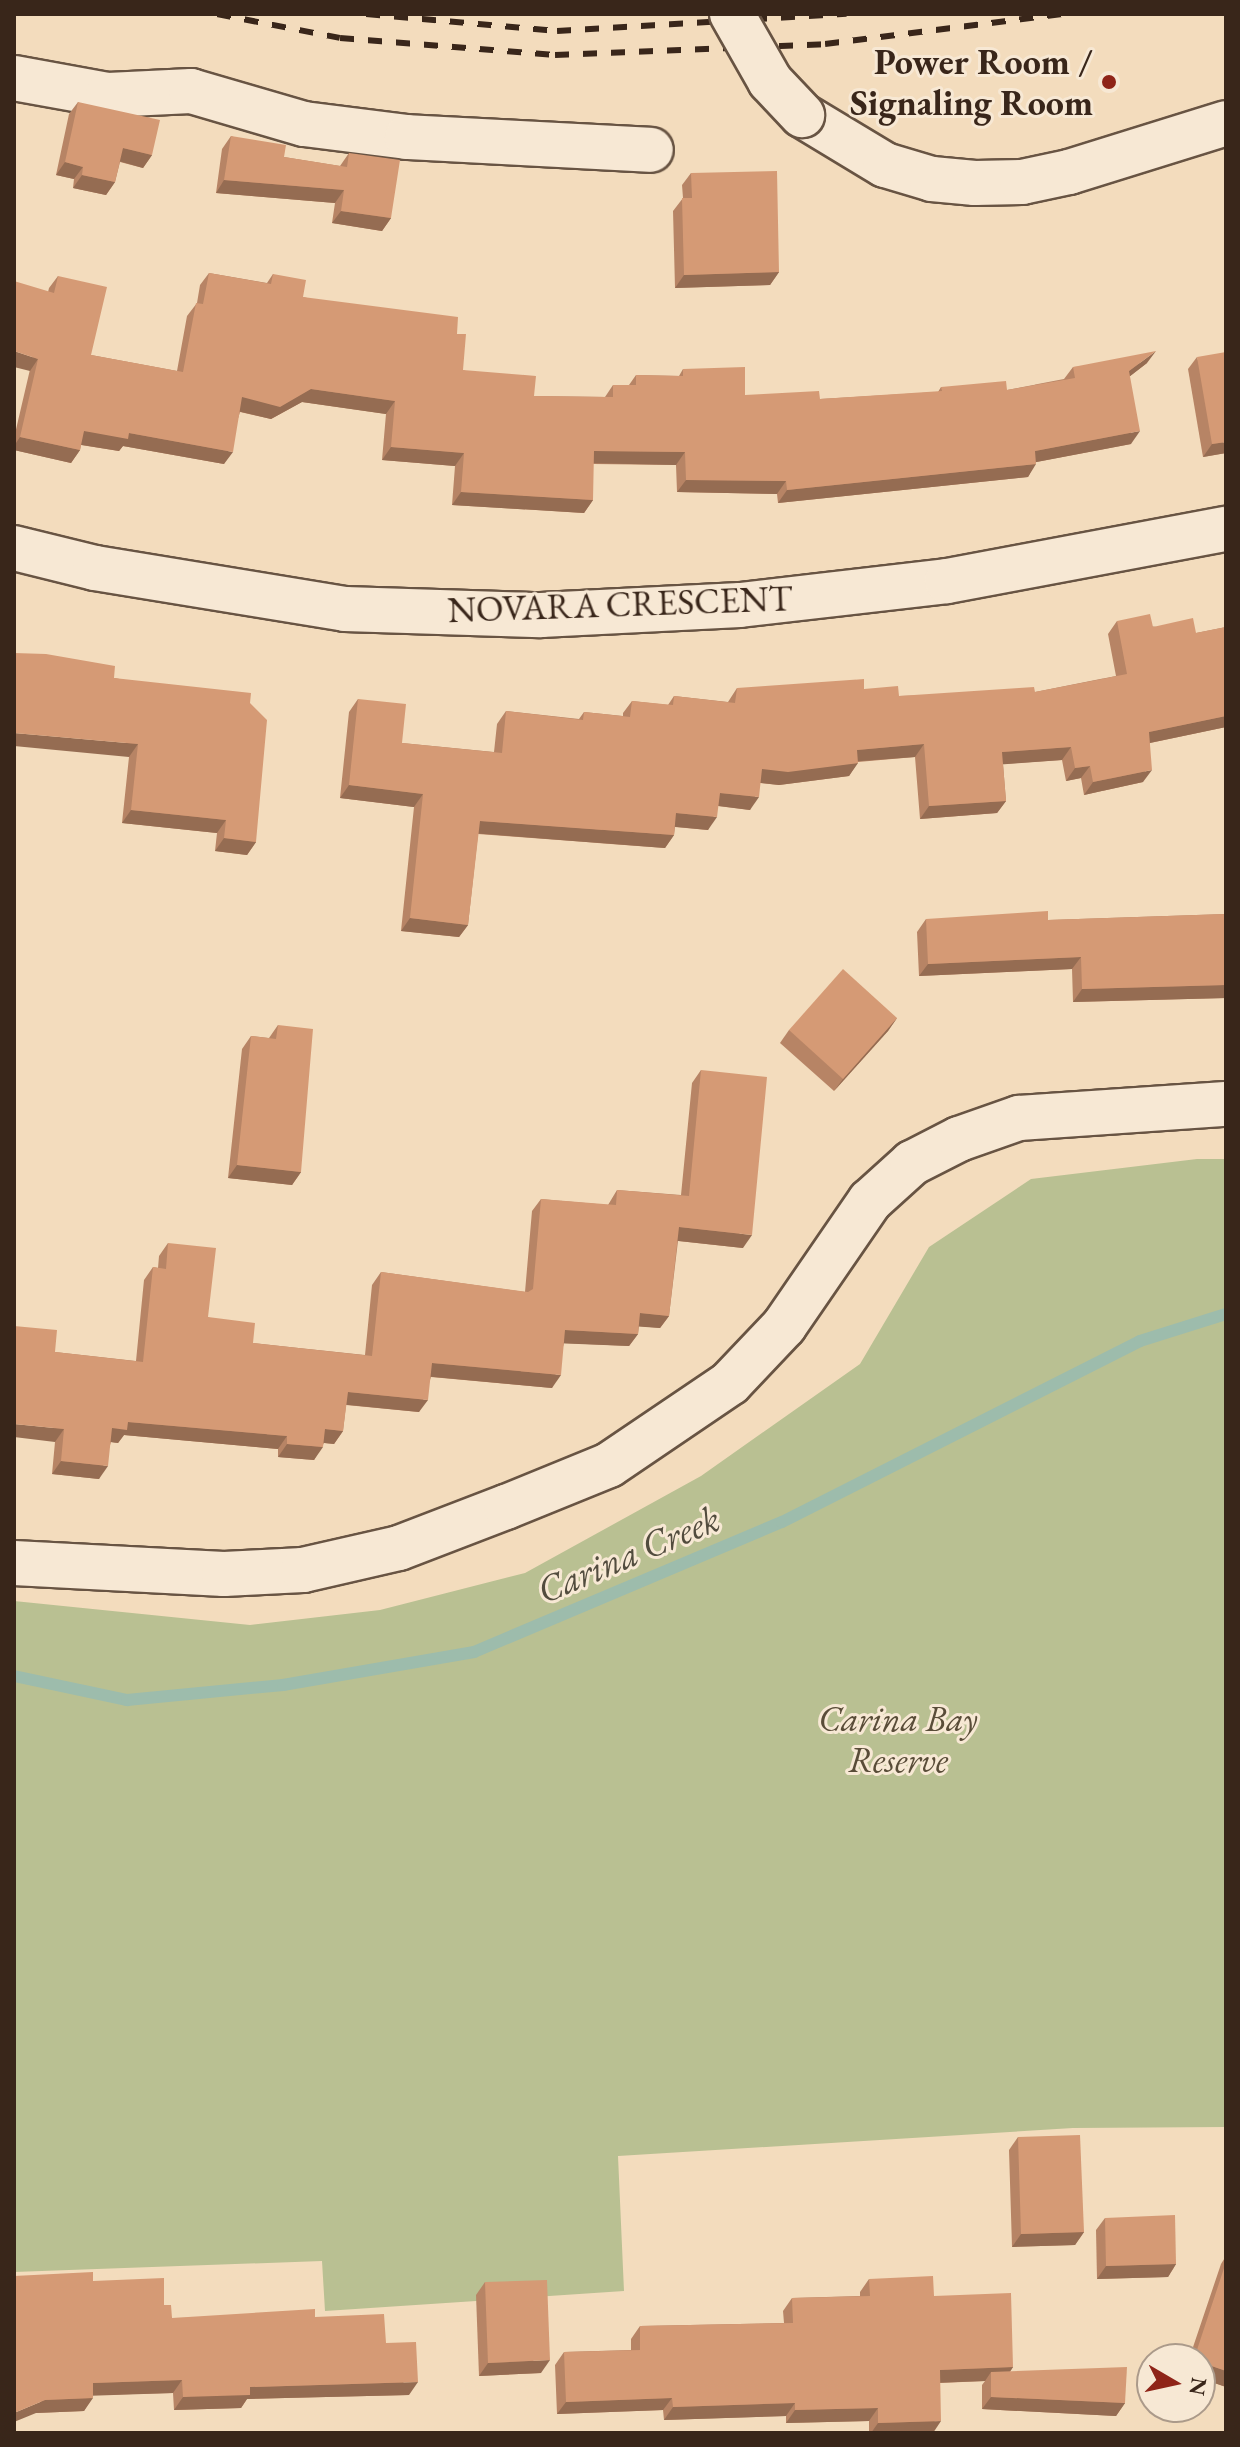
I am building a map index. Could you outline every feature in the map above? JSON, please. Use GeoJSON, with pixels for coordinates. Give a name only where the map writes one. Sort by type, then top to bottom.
{"type":"FeatureCollection","features":[{"type":"Feature","properties":{"kind":"street"},"geometry":{"type":"LineString","coordinates":[[732,14],[770,81],[802,115],[885,165],[932,179],[975,183],[1022,182],[1069,172],[1226,123]]}},
{"type":"Feature","properties":{"kind":"street"},"geometry":{"type":"LineString","coordinates":[[14,78],[108,95],[191,91],[304,124],[407,137],[651,150]]}},
{"type":"Feature","properties":{"kind":"street","name":"NOVARA CRESCENT"},"geometry":{"type":"LineString","coordinates":[[14,548],[95,568],[345,609],[541,615],[740,605],[947,581],[1226,529]]}},
{"type":"Feature","properties":{"kind":"street"},"geometry":{"type":"LineString","coordinates":[[14,1563],[224,1574],[303,1570],[399,1548],[609,1465],[730,1383],[784,1326],[870,1201],[912,1163],[959,1139],[1019,1118],[1226,1104]]}},
{"type":"Feature","properties":{"kind":"green space","name":"Carina Bay Reserve"},"geometry":{"type":"Polygon","coordinates":[[[1197,1159],[1226,1159],[1226,2127],[1073,2128],[618,2156],[624,2291],[325,2311],[322,2261],[14,2272],[14,1601],[250,1625],[380,1610],[525,1573],[701,1476],[860,1364],[929,1247],[1031,1179],[1197,1159]]]}},
{"type":"Feature","properties":{"kind":"building"},"geometry":{"type":"Polygon","coordinates":[[[78,102],[160,120],[152,155],[123,148],[115,182],[82,175],[83,167],[65,162],[78,102]]]}},
{"type":"Feature","properties":{"kind":"building"},"geometry":{"type":"Polygon","coordinates":[[[231,136],[286,145],[284,157],[347,167],[349,153],[400,160],[391,218],[341,211],[344,190],[224,180],[231,136]]]}},
{"type":"Feature","properties":{"kind":"building"},"geometry":{"type":"Polygon","coordinates":[[[777,171],[779,272],[684,275],[682,198],[692,198],[691,173],[777,171]]]}},
{"type":"Feature","properties":{"kind":"building"},"geometry":{"type":"Polygon","coordinates":[[[209,273],[271,284],[273,274],[306,280],[303,297],[458,317],[457,334],[466,334],[463,370],[536,376],[534,396],[613,397],[613,385],[636,385],[636,375],[683,376],[683,369],[745,367],[745,395],[819,391],[820,399],[942,391],[941,387],[1006,381],[1007,390],[1075,378],[1073,367],[1156,351],[1129,371],[1140,431],[1035,451],[1036,464],[787,490],[786,481],[686,480],[685,452],[594,451],[593,500],[461,492],[464,453],[391,447],[395,401],[311,389],[280,407],[242,397],[233,452],[129,433],[128,439],[84,431],[80,450],[20,437],[38,359],[14,351],[14,281],[54,293],[58,276],[107,287],[91,355],[183,372],[196,303],[203,304],[209,273]]]}},
{"type":"Feature","properties":{"kind":"building"},"geometry":{"type":"Polygon","coordinates":[[[1226,352],[1226,442],[1212,444],[1197,357],[1226,352]]]}},
{"type":"Feature","properties":{"kind":"building"},"geometry":{"type":"Polygon","coordinates":[[[1150,614],[1153,627],[1193,618],[1196,633],[1226,627],[1226,716],[1149,732],[1152,770],[1093,782],[1090,766],[1075,768],[1071,747],[1002,752],[1006,801],[929,806],[924,744],[857,750],[858,763],[788,772],[762,769],[759,797],[720,793],[717,817],[676,813],[674,835],[480,821],[468,925],[410,918],[423,794],[349,785],[358,699],[406,704],[402,743],[502,753],[506,711],[583,720],[584,712],[630,717],[632,701],[673,705],[674,696],[735,703],[737,688],[864,679],[864,689],[898,686],[899,696],[1034,687],[1035,692],[1127,674],[1117,621],[1150,614]]]}},
{"type":"Feature","properties":{"kind":"building"},"geometry":{"type":"Polygon","coordinates":[[[14,653],[46,654],[115,666],[114,678],[251,693],[250,703],[267,720],[256,842],[224,838],[226,820],[131,810],[138,744],[14,733],[14,653]]]}},
{"type":"Feature","properties":{"kind":"building"},"geometry":{"type":"Polygon","coordinates":[[[1048,911],[1048,920],[1226,914],[1226,985],[1082,989],[1081,957],[928,964],[926,919],[1048,911]]]}},
{"type":"Feature","properties":{"kind":"building"},"geometry":{"type":"Polygon","coordinates":[[[843,969],[897,1018],[843,1079],[789,1030],[843,969]]]}},
{"type":"Feature","properties":{"kind":"building"},"geometry":{"type":"Polygon","coordinates":[[[278,1025],[313,1029],[301,1172],[237,1165],[251,1036],[276,1039],[278,1025]]]}},
{"type":"Feature","properties":{"kind":"building"},"geometry":{"type":"Polygon","coordinates":[[[701,1070],[767,1077],[752,1235],[679,1227],[669,1316],[640,1313],[638,1334],[565,1330],[561,1375],[432,1363],[428,1400],[348,1392],[343,1431],[325,1429],[323,1447],[287,1444],[287,1436],[128,1422],[127,1430],[112,1428],[108,1466],[61,1461],[64,1429],[14,1424],[14,1326],[57,1330],[55,1352],[143,1362],[153,1267],[166,1269],[168,1243],[216,1248],[208,1317],[255,1323],[253,1343],[372,1356],[381,1272],[528,1292],[533,1289],[541,1199],[616,1205],[617,1190],[689,1196],[701,1070]]]}},
{"type":"Feature","properties":{"kind":"building"},"geometry":{"type":"Polygon","coordinates":[[[1080,2135],[1084,2232],[1021,2234],[1018,2137],[1080,2135]]]}},
{"type":"Feature","properties":{"kind":"building"},"geometry":{"type":"Polygon","coordinates":[[[1175,2215],[1176,2264],[1106,2266],[1105,2218],[1175,2215]]]}},
{"type":"Feature","properties":{"kind":"building"},"geometry":{"type":"Polygon","coordinates":[[[1226,2262],[1226,2371],[1216,2368],[1216,2343],[1199,2343],[1226,2262]]]}},
{"type":"Feature","properties":{"kind":"building"},"geometry":{"type":"Polygon","coordinates":[[[93,2272],[93,2281],[164,2278],[164,2305],[171,2305],[172,2318],[315,2309],[315,2317],[384,2314],[386,2343],[416,2342],[418,2382],[250,2387],[250,2395],[183,2397],[182,2380],[93,2383],[93,2398],[45,2400],[14,2413],[14,2276],[93,2272]]]}},
{"type":"Feature","properties":{"kind":"building"},"geometry":{"type":"Polygon","coordinates":[[[933,2276],[934,2296],[1011,2293],[1013,2367],[940,2370],[941,2421],[878,2423],[878,2408],[795,2410],[795,2403],[673,2407],[672,2398],[566,2402],[564,2352],[640,2350],[640,2326],[793,2323],[792,2298],[870,2296],[869,2279],[933,2276]]]}},
{"type":"Feature","properties":{"kind":"building"},"geometry":{"type":"Polygon","coordinates":[[[547,2280],[550,2360],[488,2363],[485,2282],[547,2280]]]}},
{"type":"Feature","properties":{"kind":"building"},"geometry":{"type":"Polygon","coordinates":[[[1127,2367],[1125,2403],[991,2397],[991,2372],[1127,2367]]]}},
{"type":"Feature","properties":{"kind":"waterway","name":"Carina Creek"},"geometry":{"type":"LineString","coordinates":[[14,1676],[127,1700],[283,1685],[474,1652],[782,1522],[1140,1341],[1226,1314]]}},
{"type":"Feature","properties":{"kind":"railway"},"geometry":{"type":"LineString","coordinates":[[217,14],[340,38],[555,55],[825,44],[1064,14]]}},
{"type":"Feature","properties":{"kind":"railway"},"geometry":{"type":"LineString","coordinates":[[366,14],[557,31],[847,14]]}},
{"type":"Feature","properties":{"kind":"place","name":"Power Room / Signaling Room"},"geometry":{"type":"Point","coordinates":[1109,82]}}]}
